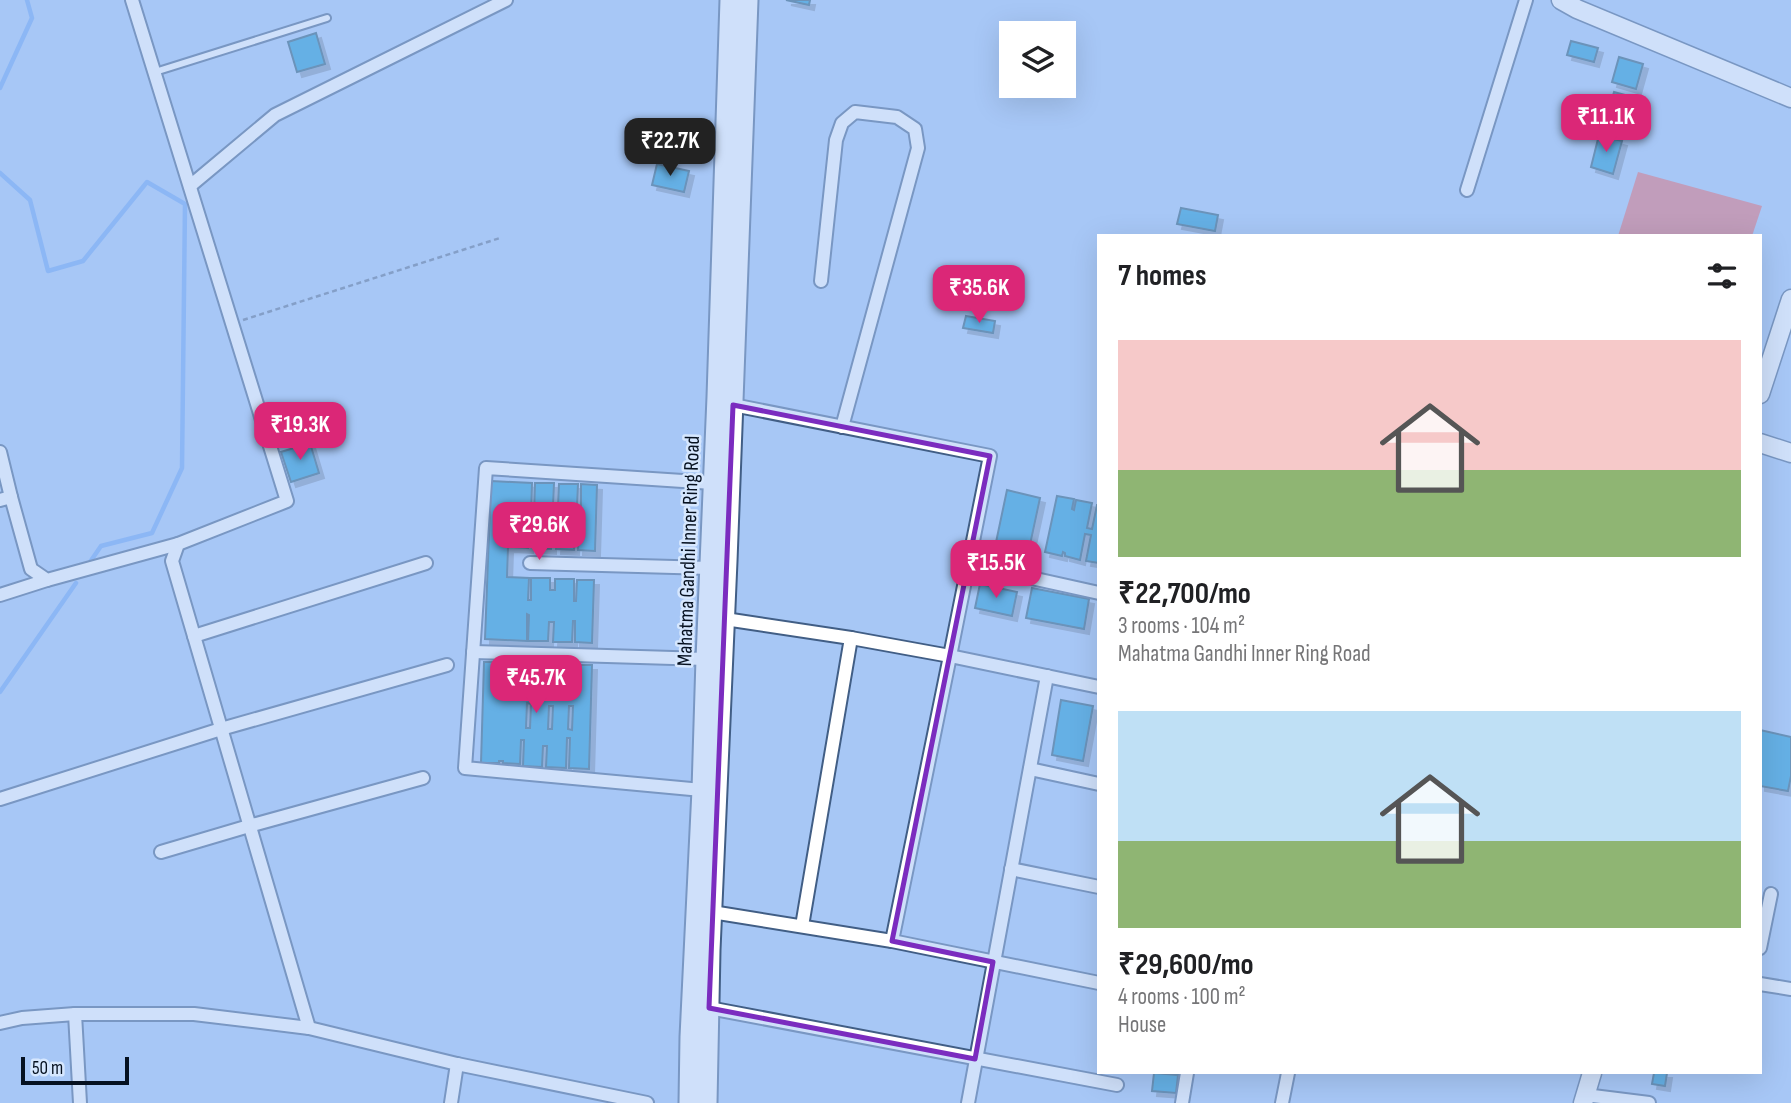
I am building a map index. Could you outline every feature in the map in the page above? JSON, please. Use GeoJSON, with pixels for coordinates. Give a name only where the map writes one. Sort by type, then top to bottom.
{"type":"FeatureCollection","features":[{"type":"Feature","properties":{"kind":"main road","name":"Mahatma Gandhi Inner Ring Road"},"geometry":{"type":"LineString","coordinates":[[689,1103],[730,0]]}},
{"type":"Feature","properties":{"kind":"main road","name":"Mahatma Gandhi Inner Ring Road"},"geometry":{"type":"LineString","coordinates":[[707,1103],[748,0]]}},
{"type":"Feature","properties":{"kind":"main road"},"geometry":{"type":"LineString","coordinates":[[1561,0],[1791,98]]}},
{"type":"Feature","properties":{"kind":"main road"},"geometry":{"type":"LineString","coordinates":[[1762,388],[1791,299]]}},
{"type":"Feature","properties":{"kind":"main road"},"geometry":{"type":"LineString","coordinates":[[1762,444],[1791,453]]}},
{"type":"Feature","properties":{"kind":"main road"},"geometry":{"type":"LineString","coordinates":[[1584,1099],[1592,1074]]}},
{"type":"Feature","properties":{"kind":"street"},"geometry":{"type":"LineString","coordinates":[[0,595],[178,544],[287,501],[132,0]]}},
{"type":"Feature","properties":{"kind":"street"},"geometry":{"type":"LineString","coordinates":[[190,186],[275,115],[506,0]]}},
{"type":"Feature","properties":{"kind":"street"},"geometry":{"type":"LineString","coordinates":[[1467,190],[1526,0]]}},
{"type":"Feature","properties":{"kind":"street"},"geometry":{"type":"LineString","coordinates":[[821,281],[836,140],[842,123],[855,112],[897,117],[915,129],[918,148],[842,427]]}},
{"type":"Feature","properties":{"kind":"street"},"geometry":{"type":"LineString","coordinates":[[733,405],[989,456],[892,940]]}},
{"type":"Feature","properties":{"kind":"street"},"geometry":{"type":"LineString","coordinates":[[0,452],[5,499],[32,569],[47,580]]}},
{"type":"Feature","properties":{"kind":"street"},"geometry":{"type":"LineString","coordinates":[[702,790],[465,768],[486,467],[713,483]]}},
{"type":"Feature","properties":{"kind":"street"},"geometry":{"type":"LineString","coordinates":[[178,544],[172,561],[309,1028]]}},
{"type":"Feature","properties":{"kind":"street"},"geometry":{"type":"LineString","coordinates":[[194,636],[426,563]]}},
{"type":"Feature","properties":{"kind":"street"},"geometry":{"type":"LineString","coordinates":[[530,563],[710,568]]}},
{"type":"Feature","properties":{"kind":"street"},"geometry":{"type":"LineString","coordinates":[[968,564],[1097,593]]}},
{"type":"Feature","properties":{"kind":"street"},"geometry":{"type":"LineString","coordinates":[[725,619],[851,638],[1097,687]]}},
{"type":"Feature","properties":{"kind":"street"},"geometry":{"type":"LineString","coordinates":[[802,926],[851,638]]}},
{"type":"Feature","properties":{"kind":"street"},"geometry":{"type":"LineString","coordinates":[[473,652],[705,659]]}},
{"type":"Feature","properties":{"kind":"street"},"geometry":{"type":"LineString","coordinates":[[0,799],[221,729],[447,665]]}},
{"type":"Feature","properties":{"kind":"street"},"geometry":{"type":"LineString","coordinates":[[968,1103],[1047,676]]}},
{"type":"Feature","properties":{"kind":"street"},"geometry":{"type":"LineString","coordinates":[[1030,769],[1097,784]]}},
{"type":"Feature","properties":{"kind":"street"},"geometry":{"type":"LineString","coordinates":[[161,852],[423,778]]}},
{"type":"Feature","properties":{"kind":"street"},"geometry":{"type":"LineString","coordinates":[[1011,869],[1097,887]]}},
{"type":"Feature","properties":{"kind":"street"},"geometry":{"type":"LineString","coordinates":[[1762,938],[1771,894]]}},
{"type":"Feature","properties":{"kind":"street"},"geometry":{"type":"LineString","coordinates":[[712,912],[892,940],[1097,983]]}},
{"type":"Feature","properties":{"kind":"street"},"geometry":{"type":"LineString","coordinates":[[1762,984],[1791,989]]}},
{"type":"Feature","properties":{"kind":"street"},"geometry":{"type":"LineString","coordinates":[[709,1008],[1116,1085]]}},
{"type":"Feature","properties":{"kind":"street"},"geometry":{"type":"LineString","coordinates":[[75,1014],[80,1103]]}},
{"type":"Feature","properties":{"kind":"street"},"geometry":{"type":"LineString","coordinates":[[0,1023],[22,1018],[75,1014],[194,1014],[309,1028],[457,1064],[647,1103]]}},
{"type":"Feature","properties":{"kind":"street"},"geometry":{"type":"LineString","coordinates":[[451,1103],[457,1064]]}},
{"type":"Feature","properties":{"kind":"street"},"geometry":{"type":"LineString","coordinates":[[1182,1103],[1187,1074]]}},
{"type":"Feature","properties":{"kind":"street"},"geometry":{"type":"LineString","coordinates":[[1282,1103],[1288,1074]]}},
{"type":"Feature","properties":{"kind":"street"},"geometry":{"type":"LineString","coordinates":[[1584,1099],[1649,1103]]}},
{"type":"Feature","properties":{"kind":"lane"},"geometry":{"type":"LineString","coordinates":[[155,72],[327,18]]}},
{"type":"Feature","properties":{"kind":"path"},"geometry":{"type":"LineString","coordinates":[[233,323],[500,238]]}},
{"type":"Feature","properties":{"kind":"highlighted area"},"geometry":{"type":"Polygon","coordinates":[[[733,405],[990,456],[892,941],[993,962],[975,1059],[709,1008],[733,405]]]}},
{"type":"Feature","properties":{"kind":"shaded area"},"geometry":{"type":"Polygon","coordinates":[[[1638,172],[1762,206],[1753,234],[1619,234],[1638,172]]]}},
{"type":"Feature","properties":{"kind":"building"},"geometry":{"type":"Polygon","coordinates":[[[786,0],[810,0],[809,5],[786,0]]]}},
{"type":"Feature","properties":{"kind":"building"},"geometry":{"type":"Polygon","coordinates":[[[316,33],[325,64],[297,72],[288,42],[316,33]]]}},
{"type":"Feature","properties":{"kind":"building"},"geometry":{"type":"Polygon","coordinates":[[[1571,41],[1598,48],[1594,62],[1567,55],[1571,41]]]}},
{"type":"Feature","properties":{"kind":"building"},"geometry":{"type":"Polygon","coordinates":[[[1619,57],[1643,64],[1636,89],[1612,82],[1619,57]]]}},
{"type":"Feature","properties":{"kind":"building"},"geometry":{"type":"Polygon","coordinates":[[[1614,92],[1636,98],[1627,131],[1605,125],[1614,92]]]}},
{"type":"Feature","properties":{"kind":"building"},"geometry":{"type":"Polygon","coordinates":[[[1599,135],[1622,141],[1613,174],[1591,167],[1599,135]]]}},
{"type":"Feature","properties":{"kind":"building"},"geometry":{"type":"Polygon","coordinates":[[[657,164],[689,171],[684,192],[652,185],[657,164]]]}},
{"type":"Feature","properties":{"kind":"building"},"geometry":{"type":"Polygon","coordinates":[[[1181,208],[1218,215],[1215,231],[1177,224],[1181,208]]]}},
{"type":"Feature","properties":{"kind":"building"},"geometry":{"type":"Polygon","coordinates":[[[966,316],[995,321],[993,333],[963,328],[966,316]]]}},
{"type":"Feature","properties":{"kind":"building"},"geometry":{"type":"Polygon","coordinates":[[[310,443],[319,473],[291,482],[281,452],[310,443]]]}},
{"type":"Feature","properties":{"kind":"building"},"geometry":{"type":"Polygon","coordinates":[[[491,481],[532,483],[531,516],[534,516],[535,483],[554,483],[553,506],[558,506],[559,484],[578,484],[577,506],[581,507],[581,484],[597,485],[595,551],[578,550],[579,527],[575,527],[574,550],[556,549],[557,536],[551,536],[551,549],[533,548],[533,528],[529,528],[528,548],[508,547],[507,577],[529,578],[528,600],[531,600],[531,578],[550,578],[550,590],[555,590],[555,579],[574,579],[574,601],[577,580],[594,580],[592,643],[575,642],[575,621],[572,642],[553,642],[554,622],[549,622],[548,641],[528,641],[527,614],[527,641],[485,639],[491,481]]]}},
{"type":"Feature","properties":{"kind":"building"},"geometry":{"type":"Polygon","coordinates":[[[1007,490],[1040,498],[1028,554],[995,547],[1007,490]]]}},
{"type":"Feature","properties":{"kind":"building"},"geometry":{"type":"Polygon","coordinates":[[[1057,496],[1074,499],[1074,510],[1076,500],[1092,503],[1087,528],[1092,529],[1097,505],[1097,563],[1086,561],[1091,535],[1085,534],[1080,560],[1065,556],[1063,552],[1062,556],[1045,552],[1057,496]]]}},
{"type":"Feature","properties":{"kind":"building"},"geometry":{"type":"Polygon","coordinates":[[[980,584],[1017,592],[1012,616],[975,608],[980,584]]]}},
{"type":"Feature","properties":{"kind":"building"},"geometry":{"type":"Polygon","coordinates":[[[1032,588],[1089,599],[1084,629],[1026,618],[1032,588]]]}},
{"type":"Feature","properties":{"kind":"building"},"geometry":{"type":"Polygon","coordinates":[[[484,662],[502,662],[502,667],[505,667],[505,663],[525,663],[524,692],[527,663],[547,664],[546,687],[551,687],[551,664],[570,665],[569,699],[572,699],[573,665],[592,665],[589,769],[569,768],[570,738],[567,738],[566,768],[546,767],[547,746],[543,746],[542,767],[523,766],[524,740],[521,740],[520,764],[503,761],[481,763],[484,662]],[[527,703],[526,728],[530,728],[531,704],[527,703]],[[549,706],[548,729],[552,729],[553,706],[549,706]],[[569,706],[568,729],[572,730],[573,706],[569,706]]]}},
{"type":"Feature","properties":{"kind":"building"},"geometry":{"type":"Polygon","coordinates":[[[1061,700],[1093,706],[1083,761],[1052,755],[1061,700]]]}},
{"type":"Feature","properties":{"kind":"building"},"geometry":{"type":"Polygon","coordinates":[[[1762,730],[1791,737],[1791,776],[1788,791],[1762,786],[1762,730]]]}},
{"type":"Feature","properties":{"kind":"building"},"geometry":{"type":"Polygon","coordinates":[[[1154,1074],[1178,1075],[1176,1093],[1152,1091],[1154,1074]]]}},
{"type":"Feature","properties":{"kind":"building"},"geometry":{"type":"Polygon","coordinates":[[[1654,1074],[1667,1074],[1665,1086],[1652,1084],[1654,1074]]]}},
{"type":"Feature","properties":{"kind":"waterway"},"geometry":{"type":"LineString","coordinates":[[0,88],[32,18],[27,0]]}},
{"type":"Feature","properties":{"kind":"waterway"},"geometry":{"type":"LineString","coordinates":[[0,173],[30,200],[48,271],[83,261],[147,182],[185,204],[182,468],[152,533],[101,546],[90,562]]}},
{"type":"Feature","properties":{"kind":"waterway"},"geometry":{"type":"LineString","coordinates":[[0,692],[76,583]]}}]}
